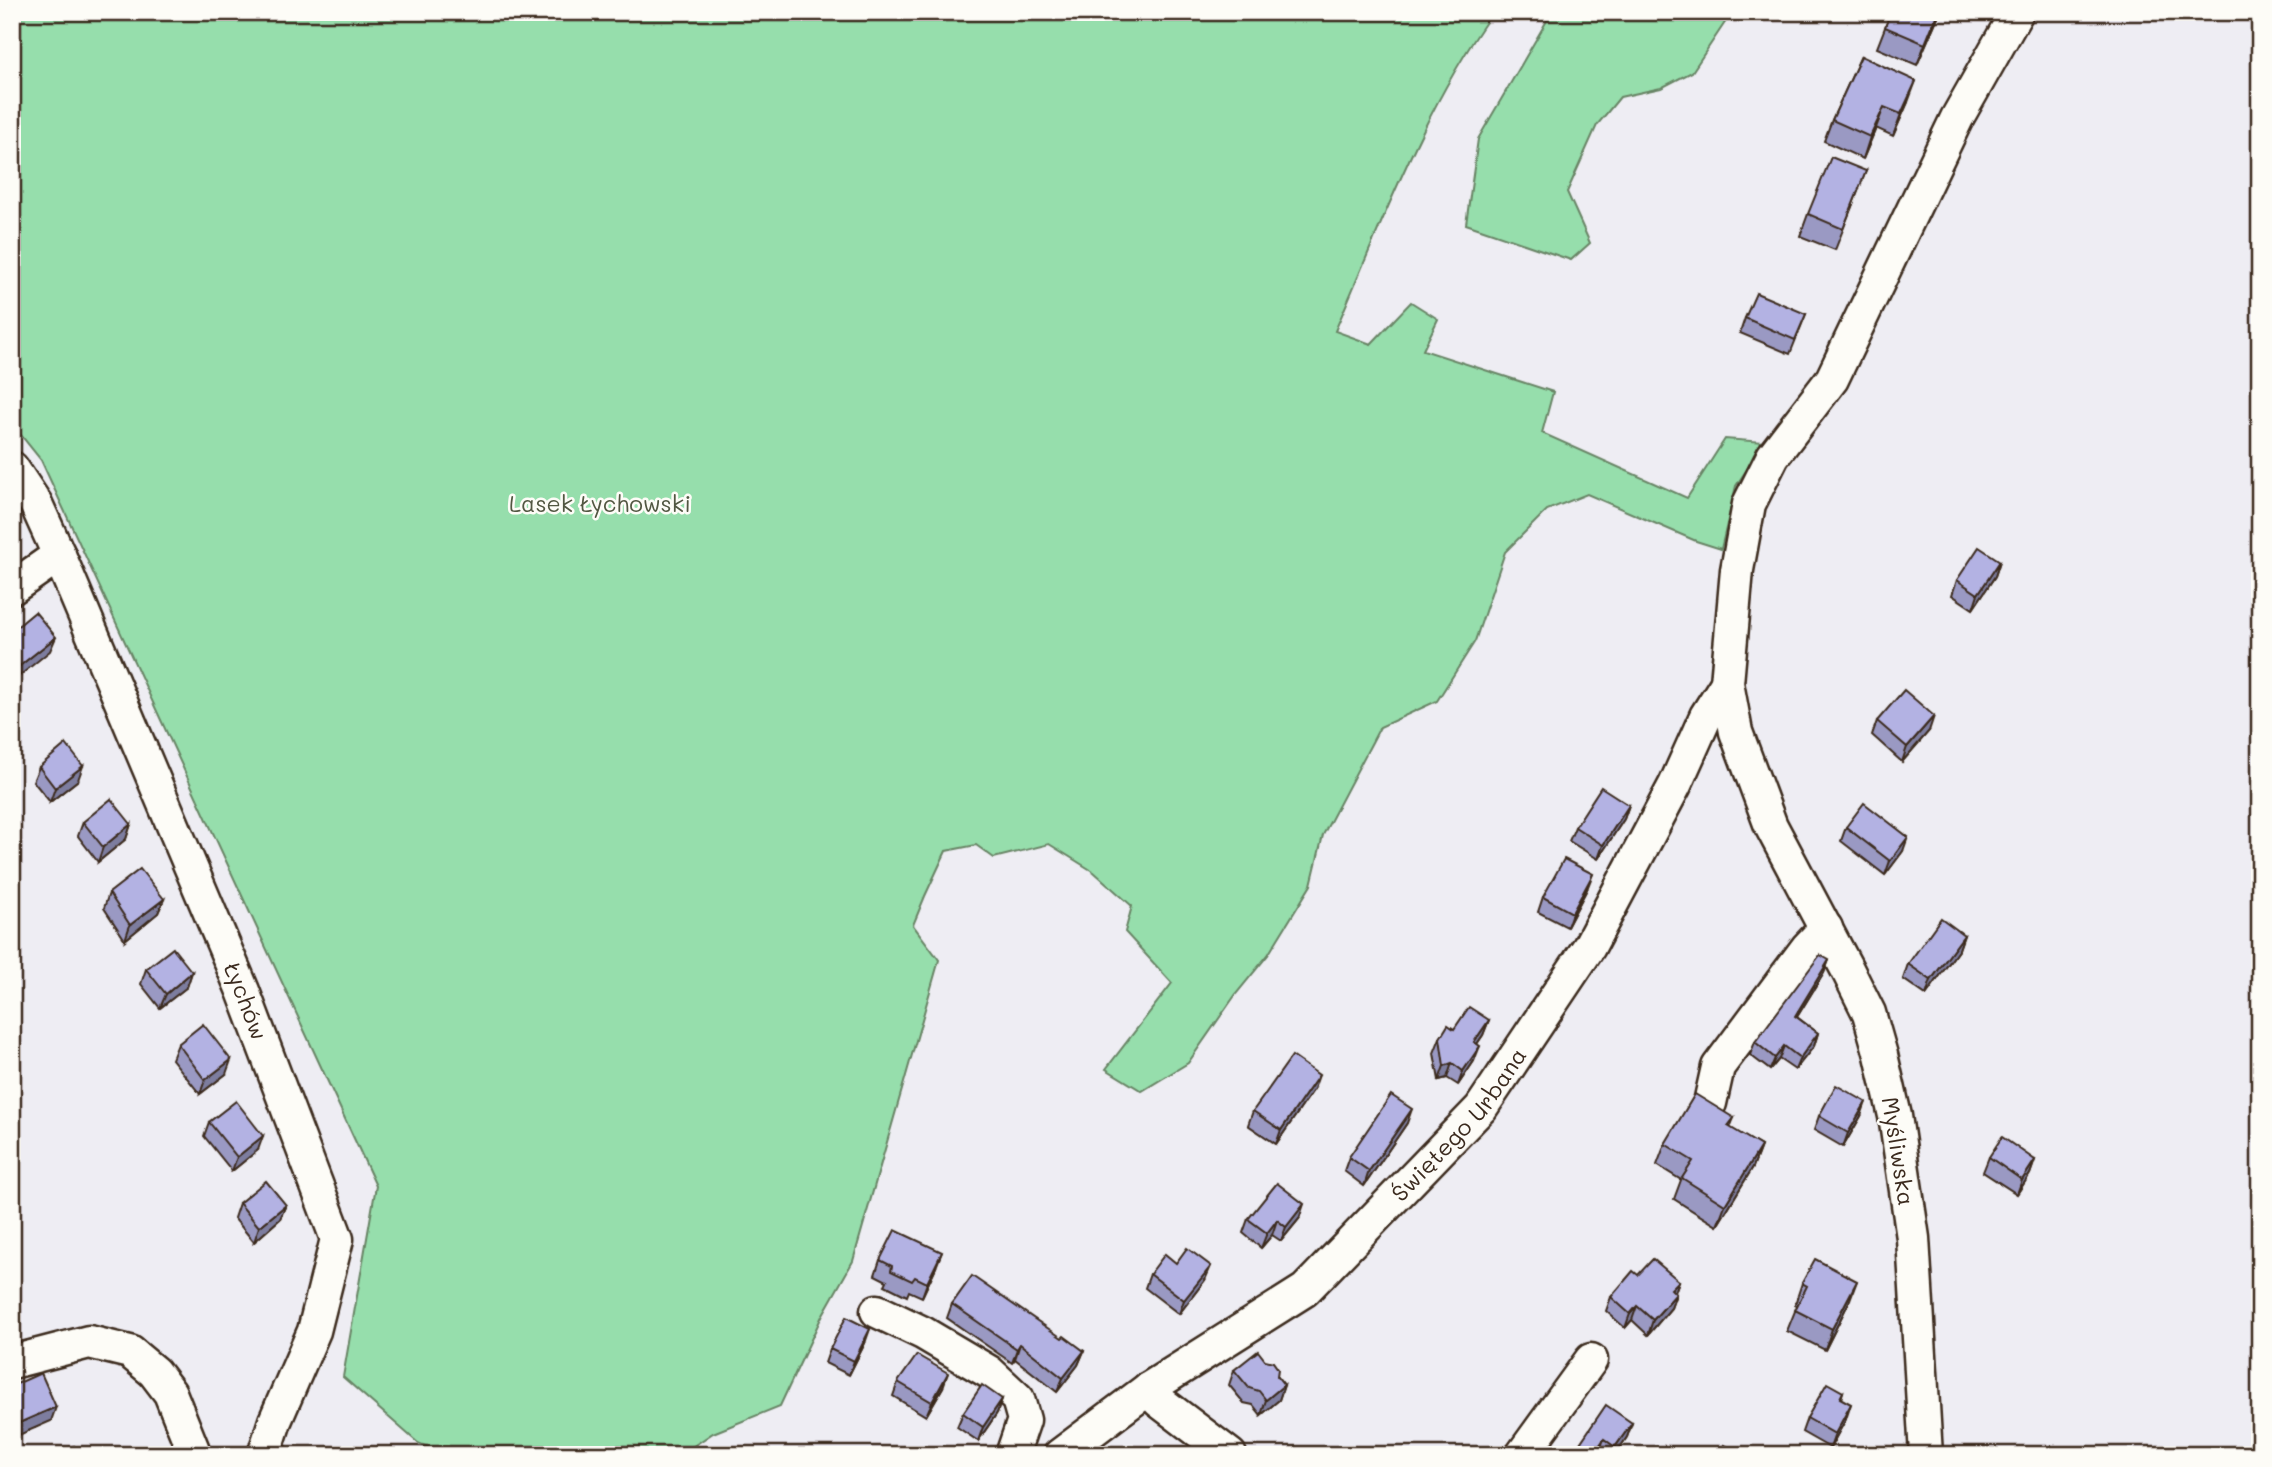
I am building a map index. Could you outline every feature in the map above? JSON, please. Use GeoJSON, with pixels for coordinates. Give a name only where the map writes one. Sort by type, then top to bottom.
{"type":"FeatureCollection","features":[{"type":"Feature","properties":{"kind":"street"},"geometry":{"type":"LineString","coordinates":[[1727,682],[1737,570],[1749,504],[1773,456],[1832,379],[1957,118],[2017,12]]}},
{"type":"Feature","properties":{"kind":"street","name":"Łychów"},"geometry":{"type":"LineString","coordinates":[[12,468],[36,504],[59,555],[243,991],[337,1240],[314,1331],[275,1422],[264,1455]]}},
{"type":"Feature","properties":{"kind":"street"},"geometry":{"type":"LineString","coordinates":[[12,588],[59,555]]}},
{"type":"Feature","properties":{"kind":"street","name":"Myśliwska"},"geometry":{"type":"LineString","coordinates":[[1727,682],[1737,732],[1772,826],[1869,1013],[1881,1055],[1895,1116],[1913,1238],[1926,1455]]}},
{"type":"Feature","properties":{"kind":"street","name":"Świętego Urbana"},"geometry":{"type":"LineString","coordinates":[[1060,1455],[1148,1389],[1305,1290],[1481,1108],[1589,947],[1675,785],[1706,716],[1727,682]]}},
{"type":"Feature","properties":{"kind":"street"},"geometry":{"type":"LineString","coordinates":[[1710,1103],[1718,1067],[1807,948],[1826,928]]}},
{"type":"Feature","properties":{"kind":"street"},"geometry":{"type":"LineString","coordinates":[[877,1311],[923,1333],[989,1372],[1018,1399],[1024,1420],[1012,1455]]}},
{"type":"Feature","properties":{"kind":"street"},"geometry":{"type":"LineString","coordinates":[[12,1362],[89,1342],[130,1352],[154,1372],[170,1393],[195,1455]]}},
{"type":"Feature","properties":{"kind":"street"},"geometry":{"type":"LineString","coordinates":[[1522,1455],[1591,1360]]}},
{"type":"Feature","properties":{"kind":"street"},"geometry":{"type":"LineString","coordinates":[[1148,1389],[1159,1401],[1230,1455]]}},
{"type":"Feature","properties":{"kind":"green space","name":"Lasek Łychowski"},"geometry":{"type":"Polygon","coordinates":[[[12,12],[1493,12],[1468,49],[1425,127],[1335,331],[1371,344],[1411,302],[1438,319],[1423,350],[1553,392],[1542,433],[1687,498],[1725,439],[1765,442],[1736,486],[1721,549],[1587,494],[1547,510],[1505,552],[1475,641],[1437,701],[1380,727],[1323,835],[1311,885],[1268,955],[1236,994],[1188,1063],[1142,1091],[1106,1069],[1172,983],[1125,932],[1132,906],[1094,872],[1049,844],[994,858],[976,845],[946,851],[913,925],[939,960],[853,1261],[822,1316],[780,1406],[713,1433],[680,1455],[446,1455],[418,1443],[343,1377],[376,1186],[41,460],[12,424],[12,12]]]}},
{"type":"Feature","properties":{"kind":"green space"},"geometry":{"type":"Polygon","coordinates":[[[1552,12],[1732,12],[1692,72],[1661,88],[1620,97],[1597,125],[1567,192],[1590,243],[1571,260],[1466,224],[1478,139],[1552,12]]]}},
{"type":"Feature","properties":{"kind":"building"},"geometry":{"type":"Polygon","coordinates":[[[1891,12],[1938,12],[1925,44],[1885,27],[1891,12]]]}},
{"type":"Feature","properties":{"kind":"building"},"geometry":{"type":"Polygon","coordinates":[[[1861,56],[1916,81],[1901,114],[1884,107],[1870,137],[1832,120],[1861,56]]]}},
{"type":"Feature","properties":{"kind":"building"},"geometry":{"type":"Polygon","coordinates":[[[1831,157],[1866,171],[1843,229],[1808,214],[1831,157]]]}},
{"type":"Feature","properties":{"kind":"building"},"geometry":{"type":"Polygon","coordinates":[[[1756,293],[1806,314],[1795,340],[1745,318],[1756,293]]]}},
{"type":"Feature","properties":{"kind":"building"},"geometry":{"type":"Polygon","coordinates":[[[1979,547],[2000,561],[1978,594],[1957,580],[1979,547]]]}},
{"type":"Feature","properties":{"kind":"building"},"geometry":{"type":"Polygon","coordinates":[[[35,612],[56,637],[12,672],[12,631],[35,612]]]}},
{"type":"Feature","properties":{"kind":"building"},"geometry":{"type":"Polygon","coordinates":[[[1904,690],[1934,716],[1907,747],[1877,721],[1904,690]]]}},
{"type":"Feature","properties":{"kind":"building"},"geometry":{"type":"Polygon","coordinates":[[[66,744],[83,766],[55,788],[39,767],[66,744]]]}},
{"type":"Feature","properties":{"kind":"building"},"geometry":{"type":"Polygon","coordinates":[[[1601,787],[1629,805],[1603,845],[1575,827],[1601,787]]]}},
{"type":"Feature","properties":{"kind":"building"},"geometry":{"type":"Polygon","coordinates":[[[111,799],[131,824],[103,847],[83,822],[111,799]]]}},
{"type":"Feature","properties":{"kind":"building"},"geometry":{"type":"Polygon","coordinates":[[[1864,803],[1908,837],[1890,861],[1846,827],[1864,803]]]}},
{"type":"Feature","properties":{"kind":"building"},"geometry":{"type":"Polygon","coordinates":[[[1564,859],[1593,874],[1572,913],[1543,897],[1564,859]]]}},
{"type":"Feature","properties":{"kind":"building"},"geometry":{"type":"Polygon","coordinates":[[[140,869],[164,899],[130,925],[109,893],[140,869]]]}},
{"type":"Feature","properties":{"kind":"building"},"geometry":{"type":"Polygon","coordinates":[[[1941,918],[1964,935],[1931,980],[1908,964],[1941,918]]]}},
{"type":"Feature","properties":{"kind":"building"},"geometry":{"type":"Polygon","coordinates":[[[173,948],[192,972],[166,994],[146,969],[173,948]]]}},
{"type":"Feature","properties":{"kind":"building"},"geometry":{"type":"Polygon","coordinates":[[[1820,955],[1829,960],[1795,1016],[1818,1033],[1800,1058],[1784,1046],[1775,1058],[1755,1042],[1820,955]]]}},
{"type":"Feature","properties":{"kind":"building"},"geometry":{"type":"Polygon","coordinates":[[[1469,1007],[1489,1020],[1474,1042],[1480,1046],[1463,1071],[1452,1063],[1444,1066],[1440,1038],[1448,1025],[1454,1029],[1469,1007]]]}},
{"type":"Feature","properties":{"kind":"building"},"geometry":{"type":"Polygon","coordinates":[[[203,1024],[231,1060],[205,1080],[178,1044],[203,1024]]]}},
{"type":"Feature","properties":{"kind":"building"},"geometry":{"type":"Polygon","coordinates":[[[1292,1056],[1319,1075],[1281,1130],[1253,1111],[1292,1056]]]}},
{"type":"Feature","properties":{"kind":"building"},"geometry":{"type":"Polygon","coordinates":[[[1836,1085],[1866,1102],[1848,1133],[1819,1116],[1836,1085]]]}},
{"type":"Feature","properties":{"kind":"building"},"geometry":{"type":"Polygon","coordinates":[[[1695,1094],[1734,1118],[1728,1126],[1761,1146],[1725,1205],[1682,1178],[1693,1161],[1665,1144],[1695,1094]]]}},
{"type":"Feature","properties":{"kind":"building"},"geometry":{"type":"Polygon","coordinates":[[[1391,1095],[1412,1109],[1369,1171],[1349,1157],[1391,1095]]]}},
{"type":"Feature","properties":{"kind":"building"},"geometry":{"type":"Polygon","coordinates":[[[236,1101],[263,1136],[237,1157],[209,1122],[236,1101]]]}},
{"type":"Feature","properties":{"kind":"building"},"geometry":{"type":"Polygon","coordinates":[[[2002,1137],[2035,1160],[2022,1180],[1989,1157],[2002,1137]]]}},
{"type":"Feature","properties":{"kind":"building"},"geometry":{"type":"Polygon","coordinates":[[[266,1181],[286,1205],[259,1227],[239,1203],[266,1181]]]}},
{"type":"Feature","properties":{"kind":"building"},"geometry":{"type":"Polygon","coordinates":[[[1277,1183],[1304,1204],[1286,1227],[1277,1220],[1267,1233],[1248,1219],[1277,1183]]]}},
{"type":"Feature","properties":{"kind":"building"},"geometry":{"type":"Polygon","coordinates":[[[895,1230],[942,1252],[927,1283],[915,1277],[912,1281],[891,1271],[892,1266],[880,1260],[895,1230]]]}},
{"type":"Feature","properties":{"kind":"building"},"geometry":{"type":"Polygon","coordinates":[[[1187,1248],[1211,1266],[1184,1300],[1150,1274],[1165,1254],[1176,1263],[1187,1248]]]}},
{"type":"Feature","properties":{"kind":"building"},"geometry":{"type":"Polygon","coordinates":[[[1653,1259],[1679,1281],[1671,1289],[1676,1294],[1653,1320],[1637,1306],[1630,1314],[1611,1297],[1633,1271],[1638,1275],[1653,1259]]]}},
{"type":"Feature","properties":{"kind":"building"},"geometry":{"type":"Polygon","coordinates":[[[1815,1259],[1857,1281],[1832,1329],[1795,1310],[1807,1286],[1802,1283],[1815,1259]]]}},
{"type":"Feature","properties":{"kind":"building"},"geometry":{"type":"Polygon","coordinates":[[[972,1276],[1084,1351],[1063,1378],[1020,1344],[1017,1349],[952,1304],[972,1276]]]}},
{"type":"Feature","properties":{"kind":"building"},"geometry":{"type":"Polygon","coordinates":[[[846,1317],[870,1329],[854,1361],[830,1349],[846,1317]]]}},
{"type":"Feature","properties":{"kind":"building"},"geometry":{"type":"Polygon","coordinates":[[[1258,1351],[1265,1360],[1273,1362],[1278,1369],[1277,1376],[1284,1385],[1266,1400],[1259,1391],[1249,1388],[1234,1370],[1258,1351]]]}},
{"type":"Feature","properties":{"kind":"building"},"geometry":{"type":"Polygon","coordinates":[[[917,1355],[948,1373],[932,1402],[898,1382],[917,1355]]]}},
{"type":"Feature","properties":{"kind":"building"},"geometry":{"type":"Polygon","coordinates":[[[41,1373],[56,1407],[12,1426],[12,1386],[41,1373]]]}},
{"type":"Feature","properties":{"kind":"building"},"geometry":{"type":"Polygon","coordinates":[[[1827,1383],[1843,1392],[1840,1398],[1851,1404],[1835,1434],[1807,1418],[1827,1383]]]}},
{"type":"Feature","properties":{"kind":"building"},"geometry":{"type":"Polygon","coordinates":[[[982,1385],[1002,1399],[983,1427],[963,1413],[982,1385]]]}},
{"type":"Feature","properties":{"kind":"building"},"geometry":{"type":"Polygon","coordinates":[[[1606,1405],[1632,1423],[1615,1447],[1604,1439],[1593,1455],[1572,1455],[1606,1405]]]}},
{"type":"Feature","properties":{"kind":"building"},"geometry":{"type":"Polygon","coordinates":[[[1724,1445],[1742,1455],[1719,1455],[1724,1445]]]}},
{"type":"Feature","properties":{"kind":"building"},"geometry":{"type":"Polygon","coordinates":[[[74,1446],[78,1455],[46,1455],[74,1446]]]}}]}
